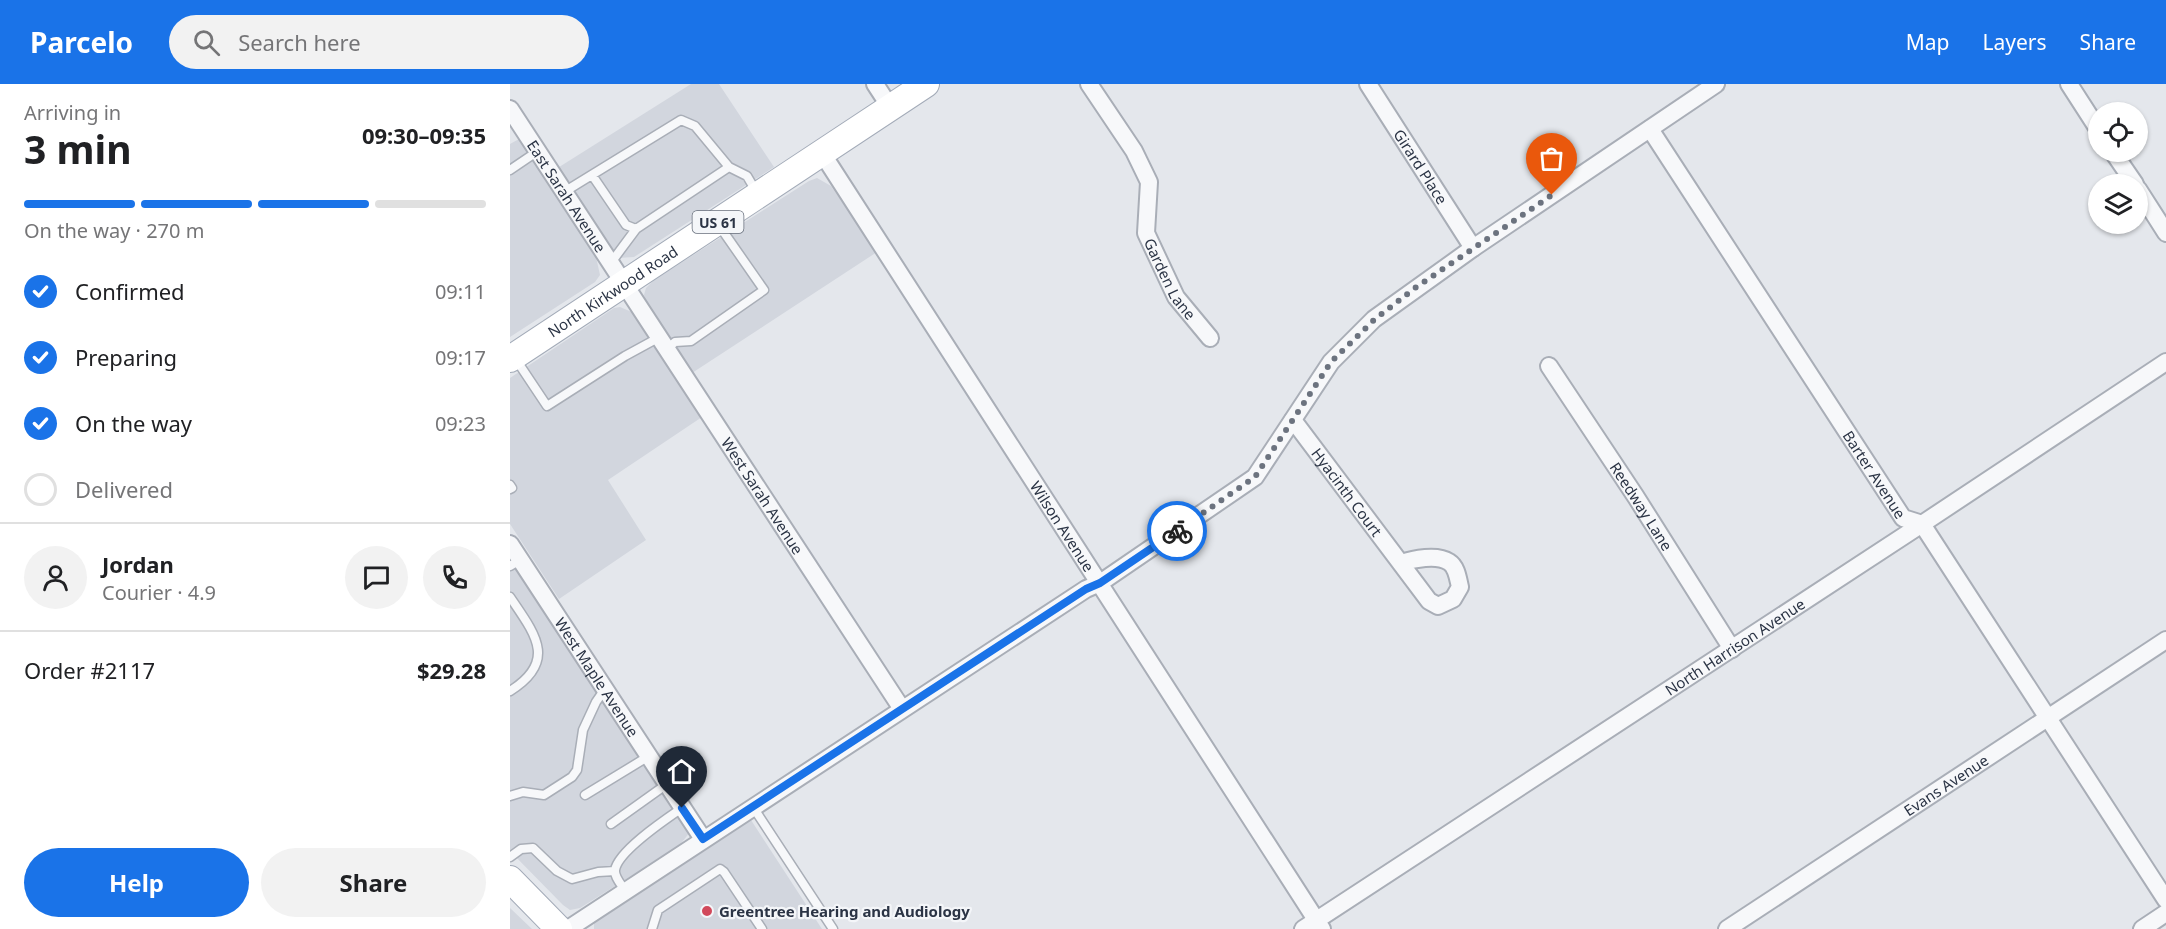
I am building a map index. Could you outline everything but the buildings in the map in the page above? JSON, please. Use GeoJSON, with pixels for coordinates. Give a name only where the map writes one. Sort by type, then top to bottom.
{"type":"FeatureCollection","features":[{"type":"Feature","properties":{"kind":"main road","name":"North Kirkwood Road"},"geometry":{"type":"LineString","coordinates":[[512,358],[617,274],[717,222],[926,84]]}},
{"type":"Feature","properties":{"kind":"main road"},"geometry":{"type":"LineString","coordinates":[[510,879],[558,928]]}},
{"type":"Feature","properties":{"kind":"street"},"geometry":{"type":"LineString","coordinates":[[875,84],[890,108]]}},
{"type":"Feature","properties":{"kind":"street","name":"Garden Lane"},"geometry":{"type":"LineString","coordinates":[[1089,84],[1134,151],[1149,182],[1146,233],[1176,297],[1210,338]]}},
{"type":"Feature","properties":{"kind":"street","name":"Girard Place"},"geometry":{"type":"LineString","coordinates":[[1368,84],[1473,248]]}},
{"type":"Feature","properties":{"kind":"street"},"geometry":{"type":"LineString","coordinates":[[558,928],[626,891],[1086,589],[1100,583],[1255,477],[1331,362],[1382,313],[1473,248],[1716,84]]}},
{"type":"Feature","properties":{"kind":"street"},"geometry":{"type":"LineString","coordinates":[[2069,84],[2088,113]]}},
{"type":"Feature","properties":{"kind":"street","name":"East Sarah Avenue"},"geometry":{"type":"LineString","coordinates":[[510,109],[617,274]]}},
{"type":"Feature","properties":{"kind":"street","name":"Barter Avenue"},"geometry":{"type":"LineString","coordinates":[[1650,129],[1903,518],[1922,524],[2166,900]]}},
{"type":"Feature","properties":{"kind":"street","name":"Wilson Avenue"},"geometry":{"type":"LineString","coordinates":[[822,153],[1100,583],[1314,926]]}},
{"type":"Feature","properties":{"kind":"street"},"geometry":{"type":"LineString","coordinates":[[2148,204],[2166,232]]}},
{"type":"Feature","properties":{"kind":"street","name":"West Sarah Avenue"},"geometry":{"type":"LineString","coordinates":[[617,274],[902,709]]}},
{"type":"Feature","properties":{"kind":"street","name":"North Harrison Avenue"},"geometry":{"type":"LineString","coordinates":[[1314,926],[2166,362]]}},
{"type":"Feature","properties":{"kind":"street","name":"Reedway Lane"},"geometry":{"type":"LineString","coordinates":[[1549,366],[1636,497],[1732,649]]}},
{"type":"Feature","properties":{"kind":"street","name":"Hyacinth Court"},"geometry":{"type":"LineString","coordinates":[[1293,420],[1402,563]]}},
{"type":"Feature","properties":{"kind":"street","name":"West Maple Avenue"},"geometry":{"type":"LineString","coordinates":[[510,544],[515,563],[605,689],[703,839]]}},
{"type":"Feature","properties":{"kind":"street","name":"Evans Avenue"},"geometry":{"type":"LineString","coordinates":[[1727,929],[2166,640]]}},
{"type":"Feature","properties":{"kind":"street"},"geometry":{"type":"LineString","coordinates":[[2142,929],[2166,913]]}},
{"type":"Feature","properties":{"kind":"lane"},"geometry":{"type":"LineString","coordinates":[[564,192],[681,120],[695,126],[729,167],[747,176],[759,195]]}},
{"type":"Feature","properties":{"kind":"lane"},"geometry":{"type":"LineString","coordinates":[[510,170],[537,151]]}},
{"type":"Feature","properties":{"kind":"lane"},"geometry":{"type":"LineString","coordinates":[[617,274],[636,229],[729,167]]}},
{"type":"Feature","properties":{"kind":"lane"},"geometry":{"type":"LineString","coordinates":[[592,175],[626,225],[636,229]]}},
{"type":"Feature","properties":{"kind":"lane"},"geometry":{"type":"LineString","coordinates":[[512,358],[547,406],[625,356],[662,344],[691,340],[764,290],[717,222]]}},
{"type":"Feature","properties":{"kind":"lane"},"geometry":{"type":"LineString","coordinates":[[510,485],[512,488],[510,489]]}},
{"type":"Feature","properties":{"kind":"lane"},"geometry":{"type":"LineString","coordinates":[[510,597],[533,633],[538,655],[537,666],[531,676],[510,691]]}},
{"type":"Feature","properties":{"kind":"lane"},"geometry":{"type":"LineString","coordinates":[[510,796],[523,792],[544,795],[575,774],[583,730],[605,689]]}},
{"type":"Feature","properties":{"kind":"lane"},"geometry":{"type":"LineString","coordinates":[[585,795],[650,756]]}},
{"type":"Feature","properties":{"kind":"lane"},"geometry":{"type":"LineString","coordinates":[[611,824],[668,784]]}},
{"type":"Feature","properties":{"kind":"lane"},"geometry":{"type":"LineString","coordinates":[[753,807],[834,929]]}},
{"type":"Feature","properties":{"kind":"lane"},"geometry":{"type":"LineString","coordinates":[[626,891],[615,874],[621,859],[638,841],[682,808]]}},
{"type":"Feature","properties":{"kind":"lane"},"geometry":{"type":"LineString","coordinates":[[510,857],[521,849],[533,848],[557,871],[573,879],[598,872],[615,871]]}},
{"type":"Feature","properties":{"kind":"lane"},"geometry":{"type":"LineString","coordinates":[[652,929],[658,910],[720,869],[762,929]]}},
{"type":"Feature","properties":{"kind":"shaded area"},"geometry":{"type":"Polygon","coordinates":[[[691,84],[719,84],[774,167],[634,257],[618,258],[610,251],[556,169],[691,84]]]}},
{"type":"Feature","properties":{"kind":"shaded area"},"geometry":{"type":"Polygon","coordinates":[[[519,139],[596,257],[600,275],[595,282],[510,337],[510,144],[519,139]]]}},
{"type":"Feature","properties":{"kind":"shaded area"},"geometry":{"type":"Polygon","coordinates":[[[817,178],[831,186],[877,252],[692,373],[647,304],[644,295],[646,288],[654,280],[817,178]]]}},
{"type":"Feature","properties":{"kind":"shaded area"},"geometry":{"type":"Polygon","coordinates":[[[620,307],[634,313],[702,417],[608,480],[646,540],[559,599],[510,524],[510,378],[614,308],[620,307]]]}},
{"type":"Feature","properties":{"kind":"shaded area"},"geometry":{"type":"Polygon","coordinates":[[[510,552],[690,832],[679,846],[580,908],[570,910],[510,851],[510,552]]]}},
{"type":"Feature","properties":{"kind":"shaded area"},"geometry":{"type":"Polygon","coordinates":[[[749,817],[822,929],[594,929],[594,919],[749,817]]]}},
{"type":"Feature","properties":{"kind":"shaded area"},"geometry":{"type":"Polygon","coordinates":[[[510,908],[532,929],[510,929],[510,908]]]}},
{"type":"Feature","properties":{"kind":"way so far"},"geometry":{"type":"LineString","coordinates":[[1177,531],[1255,477],[1331,362],[1374,320],[1415,288],[1552,195]]}},
{"type":"Feature","properties":{"kind":"place","name":"Greentree Hearing and Audiology"},"geometry":{"type":"Point","coordinates":[707,911]}},
{"type":"Feature","properties":{"kind":"route"},"geometry":{"type":"LineString","coordinates":[[682,808],[703,839],[1177,531]]}}]}
